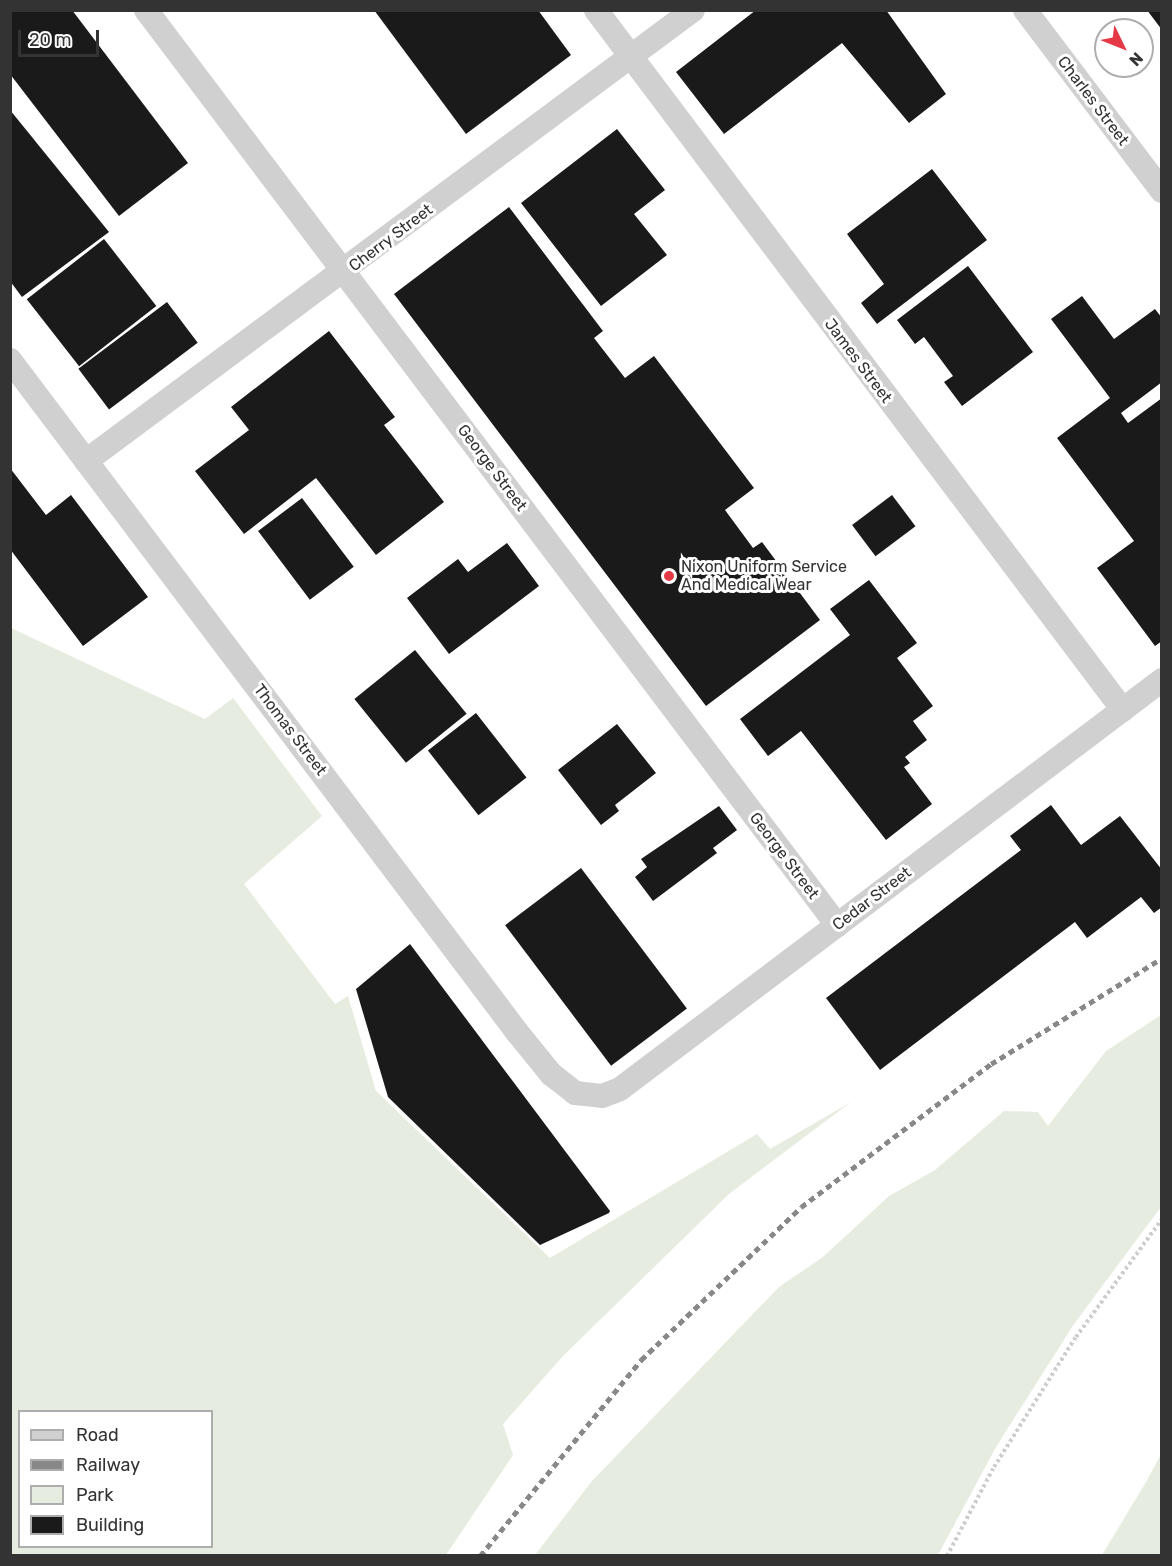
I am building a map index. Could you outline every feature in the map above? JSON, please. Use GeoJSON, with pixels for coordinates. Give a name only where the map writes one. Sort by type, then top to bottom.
{"type":"FeatureCollection","features":[{"type":"Feature","properties":{"kind":"street","name":"George Street"},"geometry":{"type":"LineString","coordinates":[[146,10],[837,925]]}},
{"type":"Feature","properties":{"kind":"street","name":"James Street"},"geometry":{"type":"LineString","coordinates":[[596,10],[1123,710]]}},
{"type":"Feature","properties":{"kind":"street","name":"Cherry Street"},"geometry":{"type":"LineString","coordinates":[[86,461],[346,272],[693,10]]}},
{"type":"Feature","properties":{"kind":"street","name":"Charles Street"},"geometry":{"type":"LineString","coordinates":[[1025,10],[1161,191]]}},
{"type":"Feature","properties":{"kind":"street","name":"Thomas Street"},"geometry":{"type":"LineString","coordinates":[[10,360],[517,1032],[551,1074],[575,1093]]}},
{"type":"Feature","properties":{"kind":"street","name":"Cedar Street"},"geometry":{"type":"LineString","coordinates":[[575,1093],[602,1096],[620,1089],[1161,681]]}},
{"type":"Feature","properties":{"kind":"path"},"geometry":{"type":"LineString","coordinates":[[948,1556],[994,1467],[1076,1337],[1161,1219]]}},
{"type":"Feature","properties":{"kind":"green space"},"geometry":{"type":"Polygon","coordinates":[[[11,628],[205,719],[233,698],[322,816],[244,884],[335,1004],[348,996],[376,1091],[550,1258],[757,1134],[770,1149],[851,1102],[729,1194],[563,1356],[503,1424],[513,1455],[446,1555],[11,1555],[11,628]]]}},
{"type":"Feature","properties":{"kind":"green space"},"geometry":{"type":"Polygon","coordinates":[[[1161,1015],[1161,1207],[1074,1324],[996,1447],[938,1555],[535,1555],[592,1481],[779,1287],[823,1257],[889,1196],[935,1170],[1004,1111],[1038,1112],[1048,1126],[1106,1051],[1161,1015]]]}},
{"type":"Feature","properties":{"kind":"green space"},"geometry":{"type":"Polygon","coordinates":[[[1161,1454],[1161,1555],[1102,1555],[1146,1482],[1161,1454]]]}},
{"type":"Feature","properties":{"kind":"building"},"geometry":{"type":"Polygon","coordinates":[[[10,10],[72,10],[188,163],[119,216],[10,74],[10,10]]]}},
{"type":"Feature","properties":{"kind":"building"},"geometry":{"type":"Polygon","coordinates":[[[374,10],[538,10],[571,55],[466,134],[374,10]]]}},
{"type":"Feature","properties":{"kind":"building"},"geometry":{"type":"Polygon","coordinates":[[[756,10],[886,10],[946,94],[909,123],[842,43],[724,134],[676,72],[756,10]]]}},
{"type":"Feature","properties":{"kind":"building"},"geometry":{"type":"Polygon","coordinates":[[[1147,10],[1162,10],[1162,30],[1154,18],[1147,10]]]}},
{"type":"Feature","properties":{"kind":"building"},"geometry":{"type":"Polygon","coordinates":[[[10,110],[109,232],[22,297],[10,281],[10,110]]]}},
{"type":"Feature","properties":{"kind":"building"},"geometry":{"type":"Polygon","coordinates":[[[617,129],[665,190],[634,214],[667,255],[601,306],[521,203],[617,129]]]}},
{"type":"Feature","properties":{"kind":"building"},"geometry":{"type":"Polygon","coordinates":[[[932,169],[987,240],[877,324],[861,303],[884,284],[847,234],[932,169]]]}},
{"type":"Feature","properties":{"kind":"building"},"geometry":{"type":"Polygon","coordinates":[[[509,207],[603,331],[594,338],[625,378],[654,356],[754,488],[725,510],[753,548],[762,542],[820,620],[706,706],[394,294],[509,207]]]}},
{"type":"Feature","properties":{"kind":"building"},"geometry":{"type":"Polygon","coordinates":[[[104,239],[156,306],[79,366],[27,299],[104,239]]]}},
{"type":"Feature","properties":{"kind":"building"},"geometry":{"type":"Polygon","coordinates":[[[968,266],[1033,352],[962,406],[944,382],[953,376],[924,337],[915,344],[897,320],[968,266]]]}},
{"type":"Feature","properties":{"kind":"building"},"geometry":{"type":"Polygon","coordinates":[[[1082,296],[1114,339],[1155,309],[1162,318],[1162,382],[1121,413],[1128,423],[1162,398],[1162,641],[1155,646],[1097,568],[1134,541],[1057,438],[1110,398],[1051,319],[1082,296]]]}},
{"type":"Feature","properties":{"kind":"building"},"geometry":{"type":"Polygon","coordinates":[[[167,302],[198,343],[109,410],[78,369],[167,302]]]}},
{"type":"Feature","properties":{"kind":"building"},"geometry":{"type":"Polygon","coordinates":[[[329,331],[395,417],[384,425],[444,502],[376,555],[316,478],[244,534],[195,471],[249,430],[231,407],[329,331]]]}},
{"type":"Feature","properties":{"kind":"building"},"geometry":{"type":"Polygon","coordinates":[[[10,468],[46,515],[71,495],[148,597],[83,646],[10,549],[10,468]]]}},
{"type":"Feature","properties":{"kind":"building"},"geometry":{"type":"Polygon","coordinates":[[[892,495],[915,526],[876,556],[852,525],[892,495]]]}},
{"type":"Feature","properties":{"kind":"building"},"geometry":{"type":"Polygon","coordinates":[[[302,498],[354,567],[310,600],[258,531],[302,498]]]}},
{"type":"Feature","properties":{"kind":"building"},"geometry":{"type":"Polygon","coordinates":[[[507,543],[539,586],[449,654],[407,598],[458,559],[468,572],[507,543]]]}},
{"type":"Feature","properties":{"kind":"building"},"geometry":{"type":"Polygon","coordinates":[[[869,580],[917,643],[897,658],[933,706],[913,721],[927,740],[905,757],[910,763],[904,767],[932,804],[886,840],[801,731],[768,756],[740,719],[850,635],[830,609],[869,580]]]}},
{"type":"Feature","properties":{"kind":"building"},"geometry":{"type":"Polygon","coordinates":[[[415,650],[467,714],[406,763],[354,699],[415,650]]]}},
{"type":"Feature","properties":{"kind":"building"},"geometry":{"type":"Polygon","coordinates":[[[476,713],[526,778],[478,815],[428,751],[476,713]]]}},
{"type":"Feature","properties":{"kind":"building"},"geometry":{"type":"Polygon","coordinates":[[[617,724],[656,773],[615,805],[619,811],[601,825],[558,770],[617,724]]]}},
{"type":"Feature","properties":{"kind":"building"},"geometry":{"type":"Polygon","coordinates":[[[1051,805],[1081,845],[1120,816],[1162,870],[1162,907],[1154,913],[1141,897],[1087,938],[1075,922],[880,1070],[826,998],[1021,850],[1010,836],[1051,805]]]}},
{"type":"Feature","properties":{"kind":"building"},"geometry":{"type":"Polygon","coordinates":[[[719,806],[737,830],[713,848],[717,853],[653,901],[635,877],[647,867],[641,859],[719,806]]]}},
{"type":"Feature","properties":{"kind":"building"},"geometry":{"type":"Polygon","coordinates":[[[581,868],[687,1009],[611,1066],[505,925],[581,868]]]}},
{"type":"Feature","properties":{"kind":"building"},"geometry":{"type":"Polygon","coordinates":[[[410,944],[610,1211],[609,1213],[540,1245],[388,1097],[356,989],[410,944]]]}},
{"type":"Feature","properties":{"kind":"railway"},"geometry":{"type":"LineString","coordinates":[[480,1556],[641,1360],[801,1207],[991,1064],[1162,958]]}},
{"type":"Feature","properties":{"kind":"place","name":"Nixon Uniform Service And Medical Wear"},"geometry":{"type":"Point","coordinates":[669,576]}}]}
